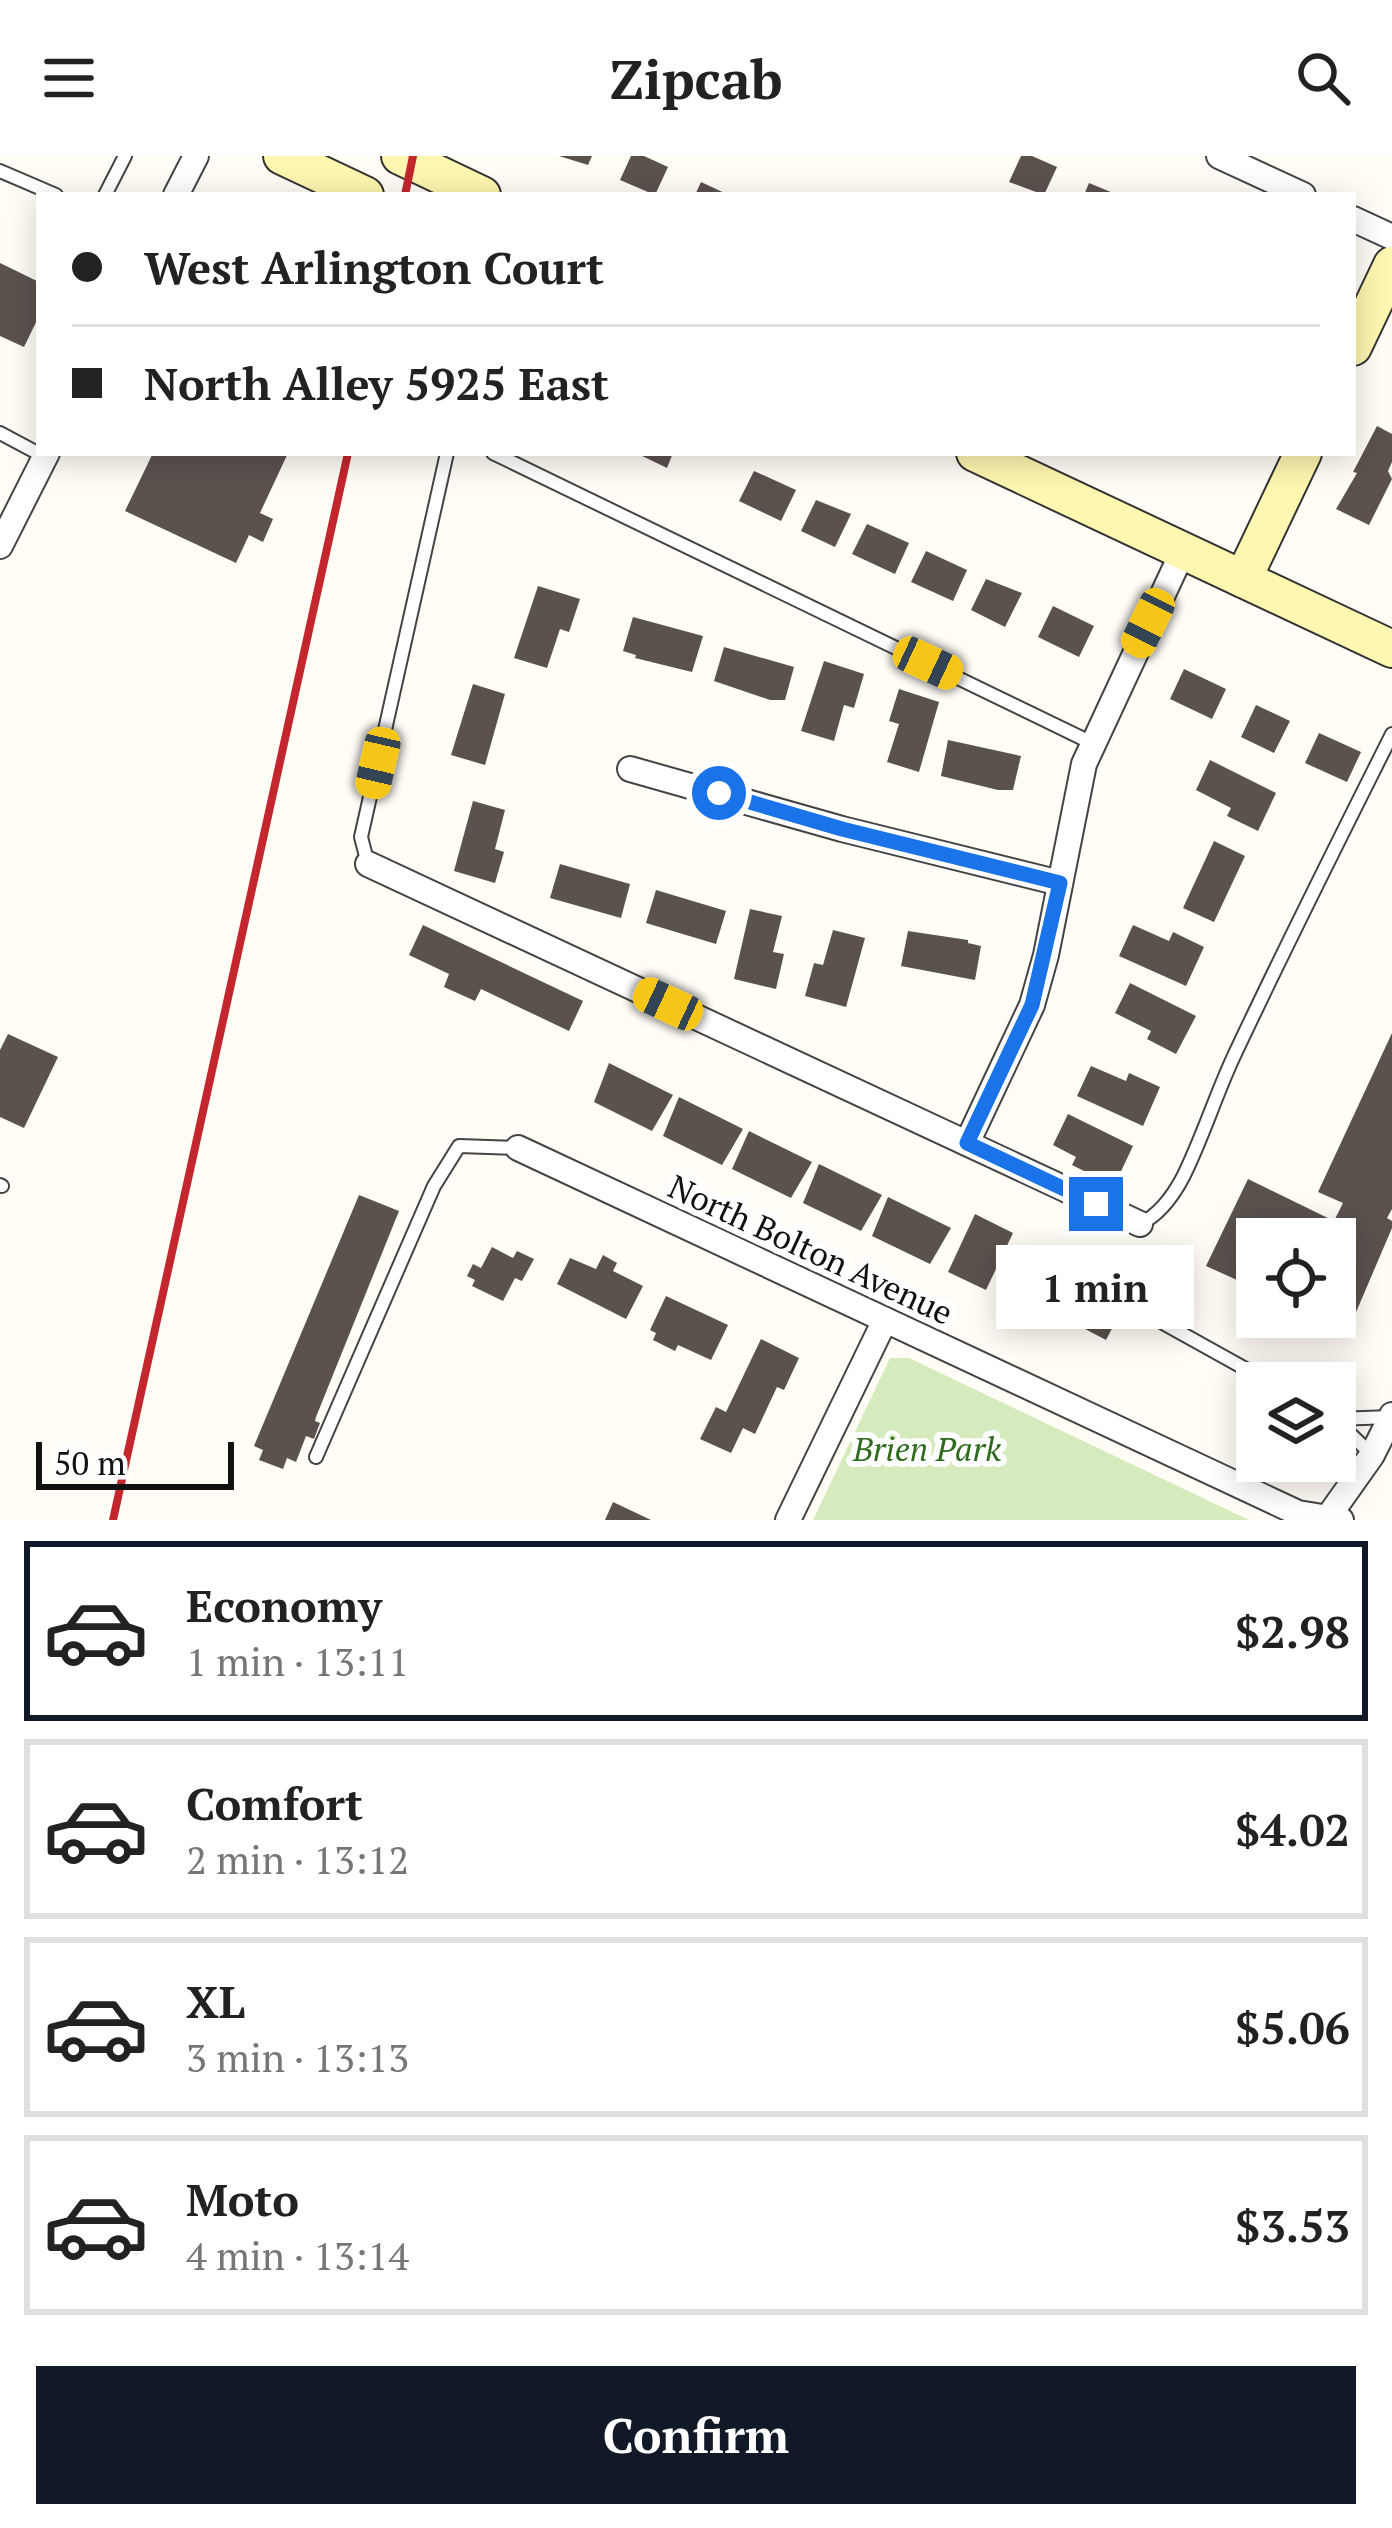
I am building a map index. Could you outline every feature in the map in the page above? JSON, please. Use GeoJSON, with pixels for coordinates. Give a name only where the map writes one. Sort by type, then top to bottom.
{"type":"FeatureCollection","features":[{"type":"Feature","properties":{"kind":"main road"},"geometry":{"type":"LineString","coordinates":[[282,156],[359,192]]}},
{"type":"Feature","properties":{"kind":"main road"},"geometry":{"type":"LineString","coordinates":[[400,156],[476,192]]}},
{"type":"Feature","properties":{"kind":"main road"},"geometry":{"type":"LineString","coordinates":[[1356,341],[1392,265]]}},
{"type":"Feature","properties":{"kind":"main road"},"geometry":{"type":"LineString","coordinates":[[981,456],[1392,649]]}},
{"type":"Feature","properties":{"kind":"main road"},"geometry":{"type":"LineString","coordinates":[[1243,579],[1302,456]]}},
{"type":"Feature","properties":{"kind":"street"},"geometry":{"type":"LineString","coordinates":[[178,192],[196,156]]}},
{"type":"Feature","properties":{"kind":"street"},"geometry":{"type":"LineString","coordinates":[[1220,156],[1297,192]]}},
{"type":"Feature","properties":{"kind":"street"},"geometry":{"type":"LineString","coordinates":[[1356,220],[1392,237]]}},
{"type":"Feature","properties":{"kind":"street"},"geometry":{"type":"LineString","coordinates":[[0,546],[45,456]]}},
{"type":"Feature","properties":{"kind":"street"},"geometry":{"type":"LineString","coordinates":[[967,1143],[1032,1005],[1091,743],[1183,550]]}},
{"type":"Feature","properties":{"kind":"street"},"geometry":{"type":"LineString","coordinates":[[630,769],[842,829],[1060,883]]}},
{"type":"Feature","properties":{"kind":"street"},"geometry":{"type":"LineString","coordinates":[[368,864],[1140,1224]]}},
{"type":"Feature","properties":{"kind":"street","name":"North Bolton Avenue"},"geometry":{"type":"LineString","coordinates":[[518,1148],[1298,1513],[1341,1520]]}},
{"type":"Feature","properties":{"kind":"street"},"geometry":{"type":"LineString","coordinates":[[788,1520],[885,1320]]}},
{"type":"Feature","properties":{"kind":"street"},"geometry":{"type":"LineString","coordinates":[[1326,1519],[1372,1455],[1392,1416]]}},
{"type":"Feature","properties":{"kind":"lane"},"geometry":{"type":"LineString","coordinates":[[107,192],[125,156]]}},
{"type":"Feature","properties":{"kind":"lane"},"geometry":{"type":"LineString","coordinates":[[0,171],[49,192]]}},
{"type":"Feature","properties":{"kind":"lane"},"geometry":{"type":"LineString","coordinates":[[0,433],[36,450]]}},
{"type":"Feature","properties":{"kind":"lane"},"geometry":{"type":"LineString","coordinates":[[368,864],[362,837],[446,456]]}},
{"type":"Feature","properties":{"kind":"lane"},"geometry":{"type":"LineString","coordinates":[[500,456],[1091,743]]}},
{"type":"Feature","properties":{"kind":"lane"},"geometry":{"type":"LineString","coordinates":[[1140,1224],[1150,1220],[1183,1177],[1248,1027],[1392,734]]}},
{"type":"Feature","properties":{"kind":"lane"},"geometry":{"type":"LineString","coordinates":[[1374,769],[1392,762]]}},
{"type":"Feature","properties":{"kind":"lane"},"geometry":{"type":"LineString","coordinates":[[316,1457],[434,1186],[459,1146],[518,1148]]}},
{"type":"Feature","properties":{"kind":"lane"},"geometry":{"type":"LineString","coordinates":[[1163,1323],[1236,1364]]}},
{"type":"Feature","properties":{"kind":"lane"},"geometry":{"type":"LineString","coordinates":[[1356,1418],[1392,1416]]}},
{"type":"Feature","properties":{"kind":"lane"},"geometry":{"type":"LineString","coordinates":[[1356,1439],[1372,1455]]}},
{"type":"Feature","properties":{"kind":"green space","name":"Brien Park"},"geometry":{"type":"Polygon","coordinates":[[[890,1358],[909,1358],[1249,1520],[813,1520],[890,1358]]]}},
{"type":"Feature","properties":{"kind":"building"},"geometry":{"type":"Polygon","coordinates":[[[559,156],[592,156],[588,165],[559,156]]]}},
{"type":"Feature","properties":{"kind":"building"},"geometry":{"type":"Polygon","coordinates":[[[631,156],[644,156],[668,167],[656,192],[620,180],[631,156]]]}},
{"type":"Feature","properties":{"kind":"building"},"geometry":{"type":"Polygon","coordinates":[[[1021,156],[1057,167],[1045,192],[1009,182],[1021,156]]]}},
{"type":"Feature","properties":{"kind":"building"},"geometry":{"type":"Polygon","coordinates":[[[701,182],[723,192],[696,192],[701,182]]]}},
{"type":"Feature","properties":{"kind":"building"},"geometry":{"type":"Polygon","coordinates":[[[1089,183],[1111,192],[1085,192],[1089,183]]]}},
{"type":"Feature","properties":{"kind":"building"},"geometry":{"type":"Polygon","coordinates":[[[0,263],[36,281],[36,322],[24,347],[0,336],[0,263]]]}},
{"type":"Feature","properties":{"kind":"building"},"geometry":{"type":"Polygon","coordinates":[[[1377,426],[1392,434],[1388,471],[1392,479],[1369,525],[1336,509],[1377,426]]]}},
{"type":"Feature","properties":{"kind":"building"},"geometry":{"type":"Polygon","coordinates":[[[152,456],[287,456],[260,513],[273,519],[263,542],[249,535],[236,563],[125,511],[152,456]]]}},
{"type":"Feature","properties":{"kind":"building"},"geometry":{"type":"Polygon","coordinates":[[[642,456],[672,456],[667,468],[642,456]]]}},
{"type":"Feature","properties":{"kind":"building"},"geometry":{"type":"Polygon","coordinates":[[[754,471],[796,490],[781,521],[739,501],[754,471]]]}},
{"type":"Feature","properties":{"kind":"building"},"geometry":{"type":"Polygon","coordinates":[[[816,500],[851,514],[835,547],[801,531],[816,500]]]}},
{"type":"Feature","properties":{"kind":"building"},"geometry":{"type":"Polygon","coordinates":[[[867,524],[909,543],[895,574],[852,554],[867,524]]]}},
{"type":"Feature","properties":{"kind":"building"},"geometry":{"type":"Polygon","coordinates":[[[926,551],[967,570],[953,601],[911,582],[926,551]]]}},
{"type":"Feature","properties":{"kind":"building"},"geometry":{"type":"Polygon","coordinates":[[[986,579],[1022,593],[1005,627],[971,610],[986,579]]]}},
{"type":"Feature","properties":{"kind":"building"},"geometry":{"type":"Polygon","coordinates":[[[538,586],[580,599],[569,632],[560,629],[547,668],[514,658],[538,586]]]}},
{"type":"Feature","properties":{"kind":"building"},"geometry":{"type":"Polygon","coordinates":[[[1053,606],[1094,626],[1079,657],[1038,637],[1053,606]]]}},
{"type":"Feature","properties":{"kind":"building"},"geometry":{"type":"Polygon","coordinates":[[[633,617],[703,636],[692,672],[623,651],[633,617]]]}},
{"type":"Feature","properties":{"kind":"building"},"geometry":{"type":"Polygon","coordinates":[[[724,647],[794,667],[785,700],[770,700],[714,681],[724,647]]]}},
{"type":"Feature","properties":{"kind":"building"},"geometry":{"type":"Polygon","coordinates":[[[824,661],[864,674],[854,708],[844,705],[834,741],[801,731],[824,661]]]}},
{"type":"Feature","properties":{"kind":"building"},"geometry":{"type":"Polygon","coordinates":[[[1184,669],[1226,689],[1212,719],[1170,699],[1184,669]]]}},
{"type":"Feature","properties":{"kind":"building"},"geometry":{"type":"Polygon","coordinates":[[[473,684],[505,694],[485,765],[451,755],[473,684]]]}},
{"type":"Feature","properties":{"kind":"building"},"geometry":{"type":"Polygon","coordinates":[[[899,689],[939,702],[919,772],[887,762],[899,724],[889,721],[899,689]]]}},
{"type":"Feature","properties":{"kind":"building"},"geometry":{"type":"Polygon","coordinates":[[[1256,705],[1290,721],[1274,753],[1241,737],[1256,705]]]}},
{"type":"Feature","properties":{"kind":"building"},"geometry":{"type":"Polygon","coordinates":[[[1319,733],[1361,752],[1347,782],[1305,763],[1319,733]]]}},
{"type":"Feature","properties":{"kind":"building"},"geometry":{"type":"Polygon","coordinates":[[[948,740],[1021,756],[1013,790],[941,776],[948,740]]]}},
{"type":"Feature","properties":{"kind":"building"},"geometry":{"type":"Polygon","coordinates":[[[1210,760],[1276,793],[1258,831],[1227,816],[1231,808],[1196,790],[1210,760]]]}},
{"type":"Feature","properties":{"kind":"building"},"geometry":{"type":"Polygon","coordinates":[[[473,801],[505,810],[495,849],[504,852],[495,883],[454,871],[473,801]]]}},
{"type":"Feature","properties":{"kind":"building"},"geometry":{"type":"Polygon","coordinates":[[[1214,841],[1245,856],[1214,922],[1183,908],[1214,841]]]}},
{"type":"Feature","properties":{"kind":"building"},"geometry":{"type":"Polygon","coordinates":[[[560,864],[630,884],[621,918],[550,898],[560,864]]]}},
{"type":"Feature","properties":{"kind":"building"},"geometry":{"type":"Polygon","coordinates":[[[656,890],[726,911],[716,944],[646,923],[656,890]]]}},
{"type":"Feature","properties":{"kind":"building"},"geometry":{"type":"Polygon","coordinates":[[[750,909],[782,916],[773,952],[784,954],[776,989],[734,979],[750,909]]]}},
{"type":"Feature","properties":{"kind":"building"},"geometry":{"type":"Polygon","coordinates":[[[423,925],[583,1001],[569,1031],[481,989],[475,1001],[444,987],[449,974],[409,955],[423,925]]]}},
{"type":"Feature","properties":{"kind":"building"},"geometry":{"type":"Polygon","coordinates":[[[1133,925],[1169,941],[1173,932],[1204,947],[1186,986],[1119,956],[1133,925]]]}},
{"type":"Feature","properties":{"kind":"building"},"geometry":{"type":"Polygon","coordinates":[[[833,930],[865,938],[846,1007],[805,996],[814,963],[823,965],[833,930]]]}},
{"type":"Feature","properties":{"kind":"building"},"geometry":{"type":"Polygon","coordinates":[[[908,931],[981,946],[975,980],[901,966],[908,931]]]}},
{"type":"Feature","properties":{"kind":"building"},"geometry":{"type":"Polygon","coordinates":[[[1130,983],[1196,1016],[1176,1054],[1147,1039],[1151,1031],[1115,1013],[1130,983]]]}},
{"type":"Feature","properties":{"kind":"building"},"geometry":{"type":"Polygon","coordinates":[[[1392,1033],[1392,1209],[1387,1218],[1392,1228],[1356,1312],[1356,1218],[1336,1218],[1343,1203],[1318,1192],[1392,1033]]]}},
{"type":"Feature","properties":{"kind":"building"},"geometry":{"type":"Polygon","coordinates":[[[8,1034],[58,1057],[24,1128],[0,1117],[0,1050],[8,1034]]]}},
{"type":"Feature","properties":{"kind":"building"},"geometry":{"type":"Polygon","coordinates":[[[609,1063],[673,1095],[652,1131],[594,1102],[609,1063]]]}},
{"type":"Feature","properties":{"kind":"building"},"geometry":{"type":"Polygon","coordinates":[[[1091,1066],[1126,1081],[1129,1073],[1160,1087],[1143,1126],[1077,1096],[1091,1066]]]}},
{"type":"Feature","properties":{"kind":"building"},"geometry":{"type":"Polygon","coordinates":[[[679,1097],[743,1129],[722,1165],[663,1136],[679,1097]]]}},
{"type":"Feature","properties":{"kind":"building"},"geometry":{"type":"Polygon","coordinates":[[[1068,1114],[1133,1146],[1114,1186],[1072,1165],[1076,1157],[1053,1145],[1068,1114]]]}},
{"type":"Feature","properties":{"kind":"building"},"geometry":{"type":"Polygon","coordinates":[[[749,1131],[812,1162],[791,1198],[732,1169],[749,1131]]]}},
{"type":"Feature","properties":{"kind":"building"},"geometry":{"type":"Polygon","coordinates":[[[819,1164],[882,1195],[861,1231],[803,1203],[819,1164]]]}},
{"type":"Feature","properties":{"kind":"building"},"geometry":{"type":"Polygon","coordinates":[[[1248,1179],[1328,1218],[1236,1218],[1236,1280],[1206,1266],[1248,1179]]]}},
{"type":"Feature","properties":{"kind":"building"},"geometry":{"type":"Polygon","coordinates":[[[359,1195],[399,1211],[316,1417],[320,1423],[314,1439],[306,1436],[296,1462],[287,1458],[283,1469],[259,1460],[263,1450],[254,1446],[359,1195]]]}},
{"type":"Feature","properties":{"kind":"building"},"geometry":{"type":"Polygon","coordinates":[[[888,1197],[951,1228],[930,1264],[872,1236],[888,1197]]]}},
{"type":"Feature","properties":{"kind":"building"},"geometry":{"type":"Polygon","coordinates":[[[975,1214],[1013,1233],[986,1290],[948,1272],[975,1214]]]}},
{"type":"Feature","properties":{"kind":"building"},"geometry":{"type":"Polygon","coordinates":[[[492,1247],[513,1258],[517,1251],[534,1259],[522,1281],[515,1278],[503,1301],[472,1286],[475,1280],[467,1276],[473,1264],[481,1268],[492,1247]]]}},
{"type":"Feature","properties":{"kind":"building"},"geometry":{"type":"Polygon","coordinates":[[[603,1255],[617,1263],[613,1271],[643,1286],[626,1319],[557,1284],[570,1258],[596,1269],[603,1255]]]}},
{"type":"Feature","properties":{"kind":"building"},"geometry":{"type":"Polygon","coordinates":[[[1012,1259],[1075,1288],[1055,1323],[996,1296],[1012,1259]]]}},
{"type":"Feature","properties":{"kind":"building"},"geometry":{"type":"Polygon","coordinates":[[[1096,1266],[1134,1286],[1106,1340],[1068,1320],[1096,1266]]]}},
{"type":"Feature","properties":{"kind":"building"},"geometry":{"type":"Polygon","coordinates":[[[666,1296],[728,1325],[711,1360],[653,1340],[656,1333],[650,1330],[666,1296]]]}},
{"type":"Feature","properties":{"kind":"building"},"geometry":{"type":"Polygon","coordinates":[[[761,1339],[799,1358],[784,1390],[777,1387],[755,1434],[743,1428],[731,1453],[700,1439],[716,1407],[726,1412],[761,1339]]]}},
{"type":"Feature","properties":{"kind":"building"},"geometry":{"type":"Polygon","coordinates":[[[613,1502],[651,1520],[605,1520],[613,1502]]]}},
{"type":"Feature","properties":{"kind":"railway"},"geometry":{"type":"LineString","coordinates":[[406,192],[413,156]]}},
{"type":"Feature","properties":{"kind":"railway"},"geometry":{"type":"LineString","coordinates":[[113,1520],[347,456]]}},
{"type":"Feature","properties":{"kind":"route"},"geometry":{"type":"LineString","coordinates":[[719,793],[1060,883],[1032,1005],[967,1143],[1096,1204]]}}]}
